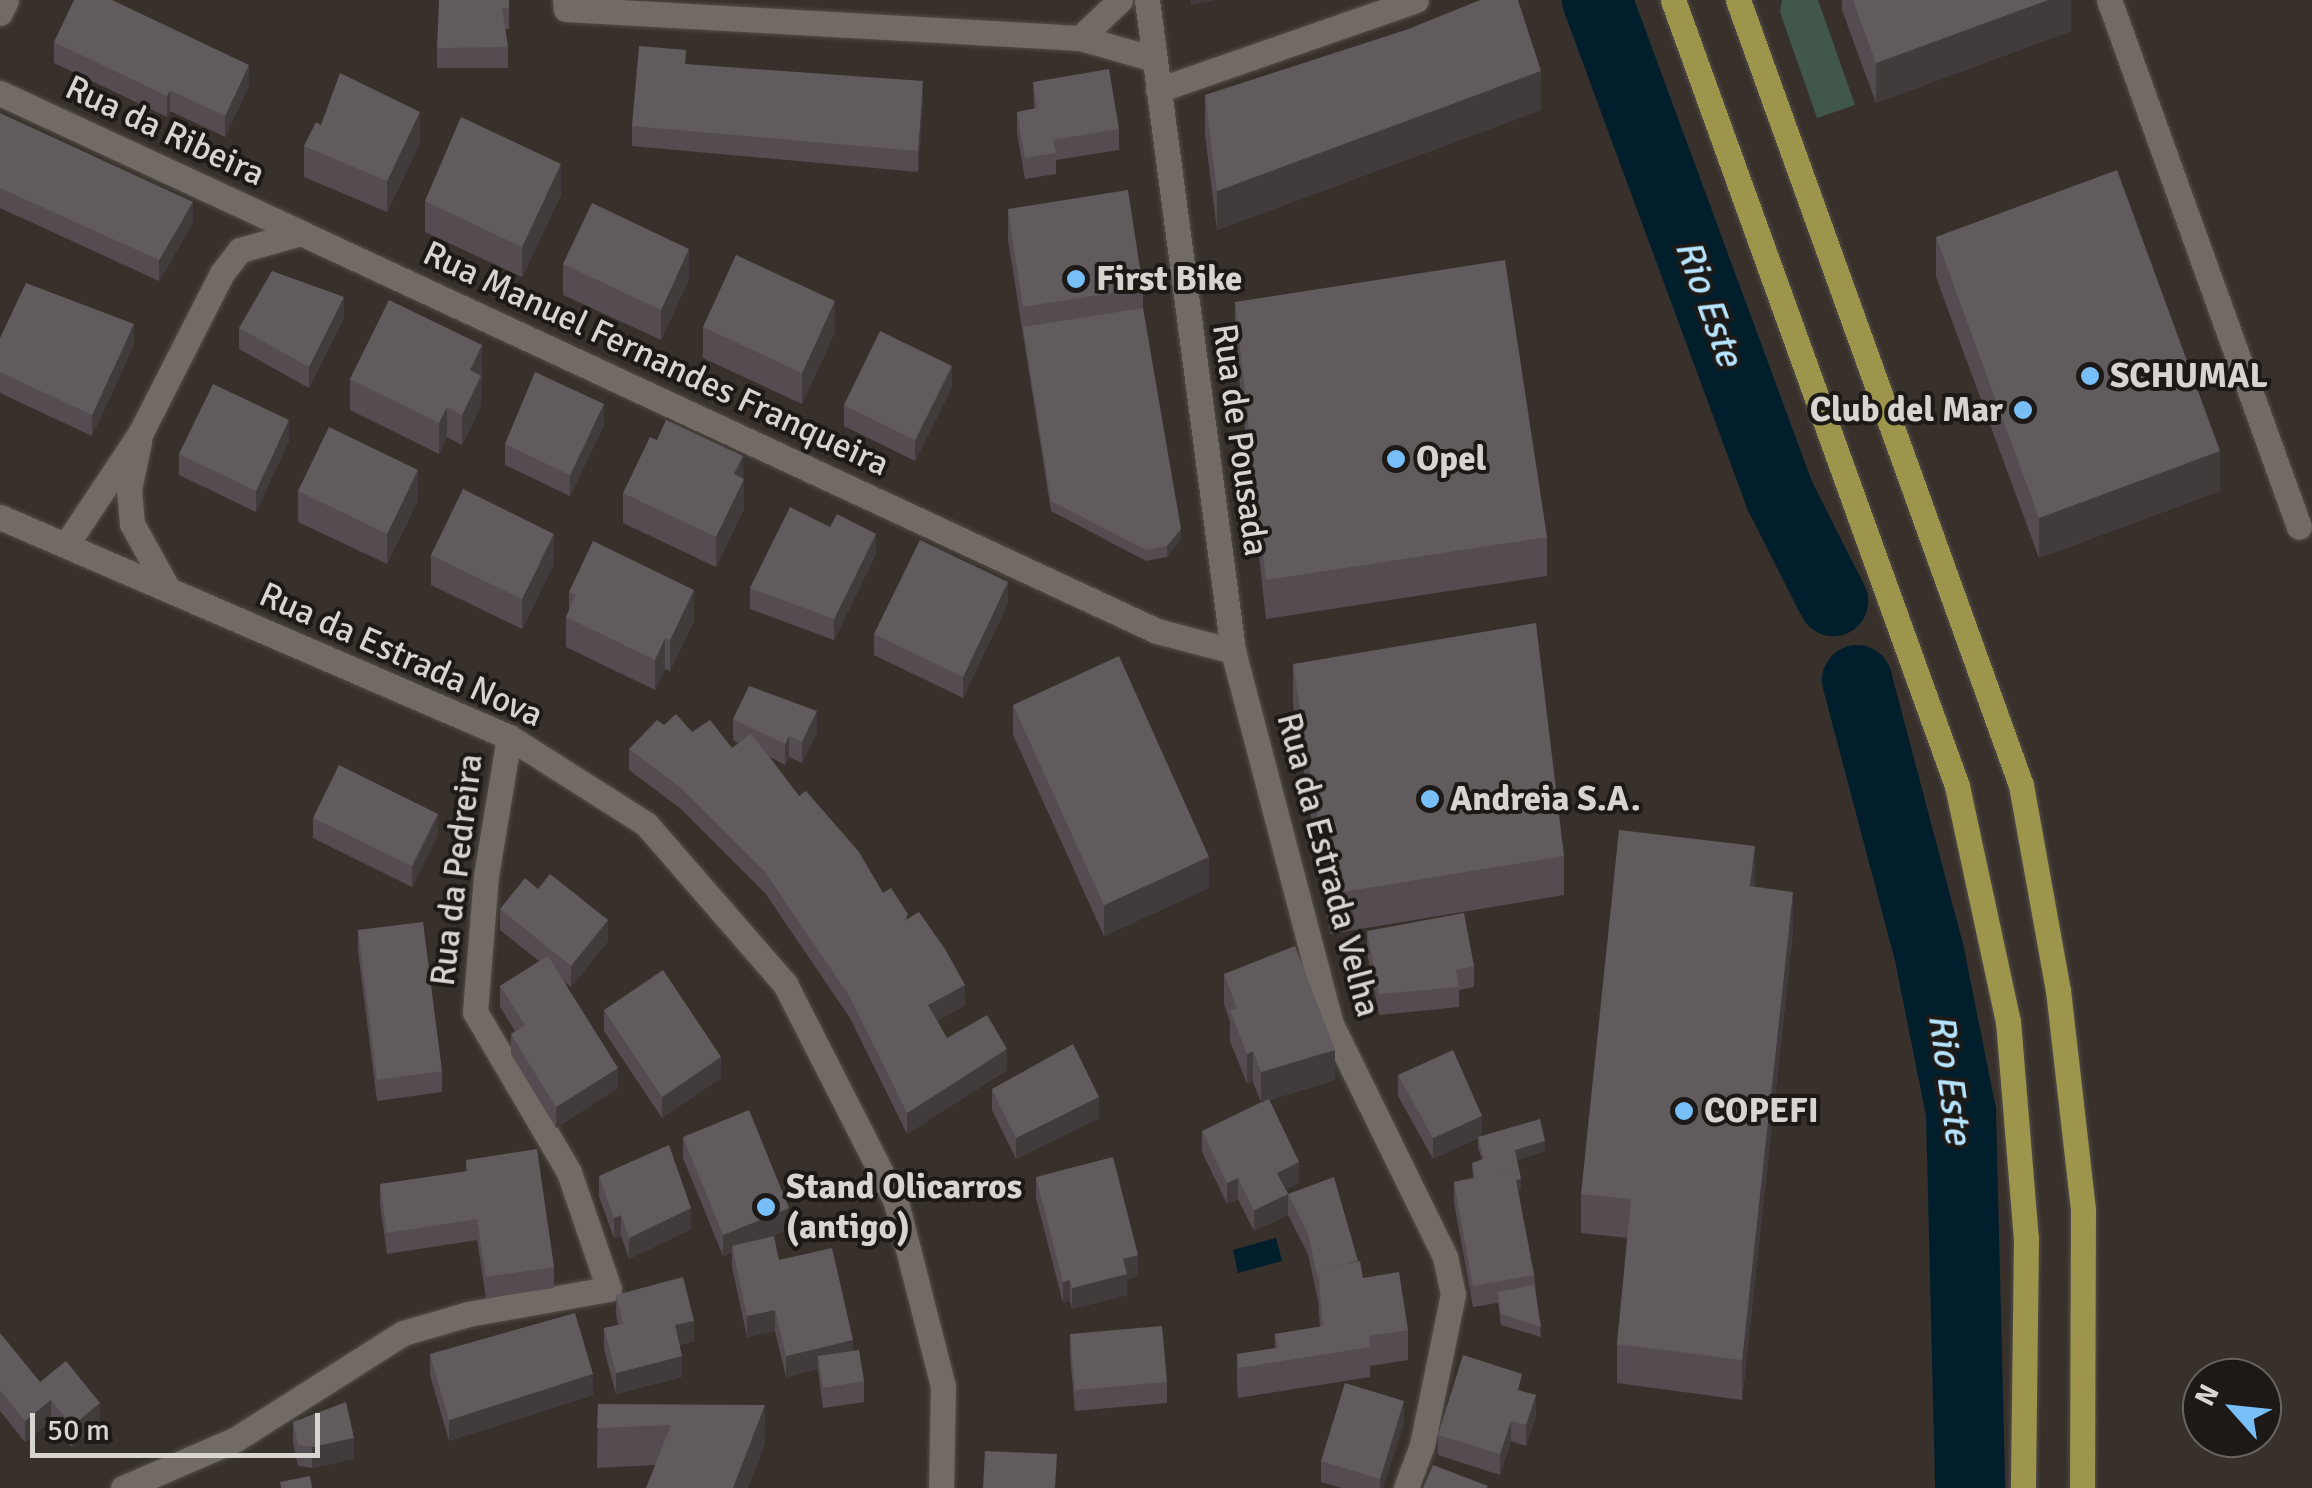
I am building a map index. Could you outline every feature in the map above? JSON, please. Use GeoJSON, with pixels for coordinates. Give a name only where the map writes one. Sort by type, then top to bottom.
{"type":"FeatureCollection","features":[{"type":"Feature","properties":{"kind":"main road"},"geometry":{"type":"LineString","coordinates":[[1673,0],[1957,786],[2008,1021],[2026,1238],[2024,1488]]}},
{"type":"Feature","properties":{"kind":"main road"},"geometry":{"type":"LineString","coordinates":[[1744,5],[2021,786],[2058,990],[2083,1209],[2082,1488]]}},
{"type":"Feature","properties":{"kind":"street"},"geometry":{"type":"LineString","coordinates":[[0,12],[6,0]]}},
{"type":"Feature","properties":{"kind":"street"},"geometry":{"type":"LineString","coordinates":[[565,0],[566,9],[1080,38],[1154,59]]}},
{"type":"Feature","properties":{"kind":"street"},"geometry":{"type":"LineString","coordinates":[[1080,38],[1120,0]]}},
{"type":"Feature","properties":{"kind":"street","name":"Rua de Pousada"},"geometry":{"type":"LineString","coordinates":[[1147,0],[1233,651]]}},
{"type":"Feature","properties":{"kind":"street"},"geometry":{"type":"LineString","coordinates":[[1158,90],[1416,0]]}},
{"type":"Feature","properties":{"kind":"street"},"geometry":{"type":"LineString","coordinates":[[2109,0],[2300,527]]}},
{"type":"Feature","properties":{"kind":"street","name":"Rua da Ribeira"},"geometry":{"type":"LineString","coordinates":[[0,94],[300,233]]}},
{"type":"Feature","properties":{"kind":"street"},"geometry":{"type":"LineString","coordinates":[[66,545],[141,432],[240,250],[300,233]]}},
{"type":"Feature","properties":{"kind":"street","name":"Rua Manuel Fernandes Franqueira"},"geometry":{"type":"LineString","coordinates":[[300,233],[1157,631],[1233,651]]}},
{"type":"Feature","properties":{"kind":"street"},"geometry":{"type":"LineString","coordinates":[[141,432],[129,489],[132,524],[168,589]]}},
{"type":"Feature","properties":{"kind":"street","name":"Rua da Estrada Nova"},"geometry":{"type":"LineString","coordinates":[[0,517],[510,737],[646,824],[785,984],[896,1202],[943,1386],[941,1488]]}},
{"type":"Feature","properties":{"kind":"street","name":"Rua da Estrada Velha"},"geometry":{"type":"LineString","coordinates":[[1233,651],[1330,1022],[1445,1257],[1454,1294],[1422,1446],[1406,1488]]}},
{"type":"Feature","properties":{"kind":"street","name":"Rua da Pedreira"},"geometry":{"type":"LineString","coordinates":[[124,1488],[236,1439],[404,1333],[468,1314],[609,1289],[569,1172],[475,1012],[486,876],[510,737]]}},
{"type":"Feature","properties":{"kind":"green space"},"geometry":{"type":"Polygon","coordinates":[[[1782,0],[1818,0],[1855,105],[1817,118],[1780,12],[1782,0]]]}},
{"type":"Feature","properties":{"kind":"water"},"geometry":{"type":"Polygon","coordinates":[[[1276,1238],[1282,1261],[1238,1273],[1233,1250],[1276,1238]]]}},
{"type":"Feature","properties":{"kind":"building"},"geometry":{"type":"Polygon","coordinates":[[[74,0],[112,0],[249,65],[225,116],[170,90],[167,96],[54,42],[74,0]]]}},
{"type":"Feature","properties":{"kind":"building"},"geometry":{"type":"Polygon","coordinates":[[[439,0],[509,0],[509,8],[502,8],[508,47],[437,48],[439,0]]]}},
{"type":"Feature","properties":{"kind":"building"},"geometry":{"type":"Polygon","coordinates":[[[1480,0],[1518,0],[1541,71],[1217,191],[1205,95],[1406,30],[1480,0]]]}},
{"type":"Feature","properties":{"kind":"building"},"geometry":{"type":"Polygon","coordinates":[[[1853,0],[2048,0],[1876,63],[1853,0]]]}},
{"type":"Feature","properties":{"kind":"building"},"geometry":{"type":"Polygon","coordinates":[[[639,46],[686,50],[685,64],[923,81],[918,151],[632,126],[639,46]]]}},
{"type":"Feature","properties":{"kind":"building"},"geometry":{"type":"Polygon","coordinates":[[[1109,69],[1119,129],[1053,140],[1056,153],[1025,158],[1017,112],[1037,108],[1033,82],[1109,69]]]}},
{"type":"Feature","properties":{"kind":"building"},"geometry":{"type":"Polygon","coordinates":[[[340,73],[420,112],[387,181],[304,146],[316,122],[321,125],[340,73]]]}},
{"type":"Feature","properties":{"kind":"building"},"geometry":{"type":"Polygon","coordinates":[[[0,113],[193,202],[159,260],[0,188],[0,113]]]}},
{"type":"Feature","properties":{"kind":"building"},"geometry":{"type":"Polygon","coordinates":[[[461,117],[561,164],[522,247],[425,201],[461,117]]]}},
{"type":"Feature","properties":{"kind":"building"},"geometry":{"type":"Polygon","coordinates":[[[2117,170],[2220,451],[2039,518],[1936,237],[2117,170]]]}},
{"type":"Feature","properties":{"kind":"building","name":"First Bike"},"geometry":{"type":"Polygon","coordinates":[[[1128,190],[1143,288],[1023,307],[1008,209],[1128,190]]]}},
{"type":"Feature","properties":{"kind":"building"},"geometry":{"type":"Polygon","coordinates":[[[592,203],[689,249],[661,310],[563,264],[592,203]]]}},
{"type":"Feature","properties":{"kind":"building"},"geometry":{"type":"Polygon","coordinates":[[[736,255],[835,301],[802,373],[703,327],[736,255]]]}},
{"type":"Feature","properties":{"kind":"building"},"geometry":{"type":"Polygon","coordinates":[[[1505,260],[1547,537],[1266,580],[1235,302],[1505,260]]]}},
{"type":"Feature","properties":{"kind":"building"},"geometry":{"type":"Polygon","coordinates":[[[272,271],[344,297],[309,367],[239,328],[272,271]]]}},
{"type":"Feature","properties":{"kind":"building"},"geometry":{"type":"Polygon","coordinates":[[[26,283],[134,324],[92,415],[0,372],[0,338],[26,283]]]}},
{"type":"Feature","properties":{"kind":"building"},"geometry":{"type":"Polygon","coordinates":[[[389,300],[482,345],[470,370],[481,376],[462,415],[447,407],[439,423],[350,379],[389,300]]]}},
{"type":"Feature","properties":{"kind":"building"},"geometry":{"type":"Polygon","coordinates":[[[1143,308],[1181,529],[1167,546],[1146,550],[1051,501],[1023,327],[1143,308]]]}},
{"type":"Feature","properties":{"kind":"building"},"geometry":{"type":"Polygon","coordinates":[[[880,331],[952,366],[915,440],[844,405],[880,331]]]}},
{"type":"Feature","properties":{"kind":"building"},"geometry":{"type":"Polygon","coordinates":[[[535,372],[604,404],[570,475],[505,444],[535,372]]]}},
{"type":"Feature","properties":{"kind":"building"},"geometry":{"type":"Polygon","coordinates":[[[213,384],[289,420],[256,491],[179,454],[213,384]]]}},
{"type":"Feature","properties":{"kind":"building"},"geometry":{"type":"Polygon","coordinates":[[[666,420],[743,456],[734,474],[744,479],[716,537],[623,493],[650,437],[657,440],[666,420]]]}},
{"type":"Feature","properties":{"kind":"building"},"geometry":{"type":"Polygon","coordinates":[[[329,427],[418,470],[387,534],[298,491],[329,427]]]}},
{"type":"Feature","properties":{"kind":"building"},"geometry":{"type":"Polygon","coordinates":[[[463,489],[554,534],[522,599],[431,555],[463,489]]]}},
{"type":"Feature","properties":{"kind":"building"},"geometry":{"type":"Polygon","coordinates":[[[790,507],[830,527],[837,514],[876,534],[834,619],[750,588],[790,507]]]}},
{"type":"Feature","properties":{"kind":"building"},"geometry":{"type":"Polygon","coordinates":[[[920,540],[1008,582],[963,677],[874,634],[920,540]]]}},
{"type":"Feature","properties":{"kind":"building"},"geometry":{"type":"Polygon","coordinates":[[[593,541],[694,590],[670,640],[665,638],[655,660],[566,617],[576,595],[569,592],[593,541]]]}},
{"type":"Feature","properties":{"kind":"building","name":"Andreia S.A."},"geometry":{"type":"Polygon","coordinates":[[[1536,623],[1564,856],[1330,894],[1293,664],[1536,623]]]}},
{"type":"Feature","properties":{"kind":"building"},"geometry":{"type":"Polygon","coordinates":[[[1119,656],[1209,857],[1104,905],[1013,705],[1119,656]]]}},
{"type":"Feature","properties":{"kind":"building"},"geometry":{"type":"Polygon","coordinates":[[[749,686],[817,711],[802,742],[789,736],[785,744],[733,719],[749,686]]]}},
{"type":"Feature","properties":{"kind":"building"},"geometry":{"type":"Polygon","coordinates":[[[676,714],[692,732],[710,720],[732,748],[751,734],[799,796],[806,791],[859,852],[883,893],[891,888],[908,914],[903,922],[919,912],[945,949],[965,985],[928,1005],[947,1038],[987,1015],[1007,1049],[907,1113],[850,997],[765,872],[681,788],[629,749],[657,720],[664,725],[676,714]]]}},
{"type":"Feature","properties":{"kind":"building"},"geometry":{"type":"Polygon","coordinates":[[[339,765],[438,814],[412,866],[313,818],[339,765]]]}},
{"type":"Feature","properties":{"kind":"building","name":"COPEFI"},"geometry":{"type":"Polygon","coordinates":[[[1619,830],[1755,846],[1750,886],[1793,892],[1742,1360],[1617,1344],[1631,1199],[1581,1194],[1619,830]]]}},
{"type":"Feature","properties":{"kind":"building"},"geometry":{"type":"Polygon","coordinates":[[[550,874],[608,920],[571,966],[500,909],[525,878],[538,889],[550,874]]]}},
{"type":"Feature","properties":{"kind":"building"},"geometry":{"type":"Polygon","coordinates":[[[1464,913],[1474,966],[1456,970],[1459,987],[1379,994],[1367,931],[1464,913]]]}},
{"type":"Feature","properties":{"kind":"building"},"geometry":{"type":"Polygon","coordinates":[[[423,922],[442,1071],[377,1080],[358,930],[423,922]]]}},
{"type":"Feature","properties":{"kind":"building"},"geometry":{"type":"Polygon","coordinates":[[[1295,946],[1335,1050],[1261,1072],[1253,1051],[1247,1054],[1230,1010],[1237,1008],[1224,974],[1295,946]]]}},
{"type":"Feature","properties":{"kind":"building"},"geometry":{"type":"Polygon","coordinates":[[[548,956],[618,1068],[556,1107],[511,1034],[525,1025],[500,986],[548,956]]]}},
{"type":"Feature","properties":{"kind":"building"},"geometry":{"type":"Polygon","coordinates":[[[663,970],[721,1057],[662,1097],[604,1010],[663,970]]]}},
{"type":"Feature","properties":{"kind":"building"},"geometry":{"type":"Polygon","coordinates":[[[1073,1044],[1099,1097],[1016,1138],[992,1089],[1073,1044]]]}},
{"type":"Feature","properties":{"kind":"building"},"geometry":{"type":"Polygon","coordinates":[[[1453,1050],[1482,1116],[1433,1138],[1398,1075],[1453,1050]]]}},
{"type":"Feature","properties":{"kind":"building"},"geometry":{"type":"Polygon","coordinates":[[[1269,1099],[1299,1162],[1277,1173],[1288,1194],[1254,1210],[1238,1178],[1227,1183],[1202,1131],[1269,1099]]]}},
{"type":"Feature","properties":{"kind":"building"},"geometry":{"type":"Polygon","coordinates":[[[749,1110],[789,1208],[723,1235],[683,1137],[749,1110]]]}},
{"type":"Feature","properties":{"kind":"building"},"geometry":{"type":"Polygon","coordinates":[[[1540,1119],[1545,1141],[1515,1150],[1521,1179],[1516,1180],[1514,1170],[1475,1178],[1472,1163],[1484,1159],[1478,1137],[1540,1119]]]}},
{"type":"Feature","properties":{"kind":"building"},"geometry":{"type":"Polygon","coordinates":[[[669,1145],[691,1208],[629,1238],[621,1215],[614,1218],[599,1176],[669,1145]]]}},
{"type":"Feature","properties":{"kind":"building"},"geometry":{"type":"Polygon","coordinates":[[[537,1149],[554,1267],[486,1277],[477,1219],[387,1233],[380,1184],[468,1171],[466,1160],[537,1149]]]}},
{"type":"Feature","properties":{"kind":"building"},"geometry":{"type":"Polygon","coordinates":[[[1113,1157],[1138,1255],[1123,1259],[1127,1274],[1072,1288],[1070,1280],[1063,1282],[1036,1177],[1113,1157]]]}},
{"type":"Feature","properties":{"kind":"building"},"geometry":{"type":"Polygon","coordinates":[[[1514,1170],[1534,1275],[1473,1286],[1454,1182],[1514,1170]]]}},
{"type":"Feature","properties":{"kind":"building"},"geometry":{"type":"Polygon","coordinates":[[[1334,1177],[1358,1261],[1318,1270],[1318,1279],[1308,1233],[1288,1194],[1334,1177]]]}},
{"type":"Feature","properties":{"kind":"building"},"geometry":{"type":"Polygon","coordinates":[[[774,1236],[779,1260],[832,1248],[853,1340],[786,1356],[775,1310],[747,1316],[732,1246],[774,1236]]]}},
{"type":"Feature","properties":{"kind":"building"},"geometry":{"type":"Polygon","coordinates":[[[1360,1261],[1363,1278],[1399,1272],[1408,1330],[1369,1336],[1370,1347],[1238,1368],[1237,1354],[1278,1348],[1275,1334],[1323,1326],[1318,1270],[1360,1261]]]}},
{"type":"Feature","properties":{"kind":"building"},"geometry":{"type":"Polygon","coordinates":[[[683,1277],[694,1321],[675,1325],[682,1356],[616,1373],[604,1328],[623,1324],[616,1295],[683,1277]]]}},
{"type":"Feature","properties":{"kind":"building"},"geometry":{"type":"Polygon","coordinates":[[[1534,1285],[1541,1327],[1501,1314],[1498,1292],[1534,1285]]]}},
{"type":"Feature","properties":{"kind":"building"},"geometry":{"type":"Polygon","coordinates":[[[575,1313],[593,1374],[449,1420],[430,1354],[575,1313]]]}},
{"type":"Feature","properties":{"kind":"building"},"geometry":{"type":"Polygon","coordinates":[[[1162,1326],[1167,1382],[1075,1390],[1070,1334],[1162,1326]]]}},
{"type":"Feature","properties":{"kind":"building"},"geometry":{"type":"Polygon","coordinates":[[[0,1333],[40,1382],[66,1361],[100,1403],[72,1426],[51,1400],[25,1421],[0,1390],[0,1333]]]}},
{"type":"Feature","properties":{"kind":"building"},"geometry":{"type":"Polygon","coordinates":[[[859,1350],[864,1381],[823,1388],[818,1356],[859,1350]]]}},
{"type":"Feature","properties":{"kind":"building"},"geometry":{"type":"Polygon","coordinates":[[[1463,1355],[1522,1374],[1518,1390],[1536,1395],[1526,1425],[1511,1421],[1500,1454],[1438,1435],[1463,1355]]]}},
{"type":"Feature","properties":{"kind":"building"},"geometry":{"type":"Polygon","coordinates":[[[1345,1383],[1404,1401],[1380,1479],[1321,1461],[1345,1383]]]}},
{"type":"Feature","properties":{"kind":"building"},"geometry":{"type":"Polygon","coordinates":[[[346,1402],[354,1438],[312,1447],[298,1445],[293,1422],[346,1402]]]}},
{"type":"Feature","properties":{"kind":"building"},"geometry":{"type":"Polygon","coordinates":[[[598,1404],[765,1405],[733,1488],[646,1488],[671,1425],[597,1428],[598,1404]]]}},
{"type":"Feature","properties":{"kind":"building"},"geometry":{"type":"Polygon","coordinates":[[[985,1451],[1057,1454],[1055,1488],[983,1488],[985,1451]]]}},
{"type":"Feature","properties":{"kind":"building"},"geometry":{"type":"Polygon","coordinates":[[[1433,1465],[1488,1486],[1423,1488],[1433,1465]]]}},
{"type":"Feature","properties":{"kind":"building"},"geometry":{"type":"Polygon","coordinates":[[[310,1476],[312,1488],[281,1488],[280,1482],[310,1476]]]}},
{"type":"Feature","properties":{"kind":"waterway","name":"Rio Este"},"geometry":{"type":"LineString","coordinates":[[1597,0],[1780,496],[1833,601]]}},
{"type":"Feature","properties":{"kind":"waterway","name":"Rio Este"},"geometry":{"type":"LineString","coordinates":[[1857,680],[1929,952],[1961,1112],[1970,1488]]}},
{"type":"Feature","properties":{"kind":"place","name":"First Bike"},"geometry":{"type":"Point","coordinates":[1076,279]}},
{"type":"Feature","properties":{"kind":"place","name":"SCHUMAL"},"geometry":{"type":"Point","coordinates":[2090,376]}},
{"type":"Feature","properties":{"kind":"place","name":"Club del Mar"},"geometry":{"type":"Point","coordinates":[2023,410]}},
{"type":"Feature","properties":{"kind":"place","name":"Opel"},"geometry":{"type":"Point","coordinates":[1396,459]}},
{"type":"Feature","properties":{"kind":"place","name":"Andreia S.A."},"geometry":{"type":"Point","coordinates":[1430,799]}},
{"type":"Feature","properties":{"kind":"place","name":"COPEFI"},"geometry":{"type":"Point","coordinates":[1684,1111]}},
{"type":"Feature","properties":{"kind":"place","name":"Stand Olicarros (antigo)"},"geometry":{"type":"Point","coordinates":[766,1207]}}]}
